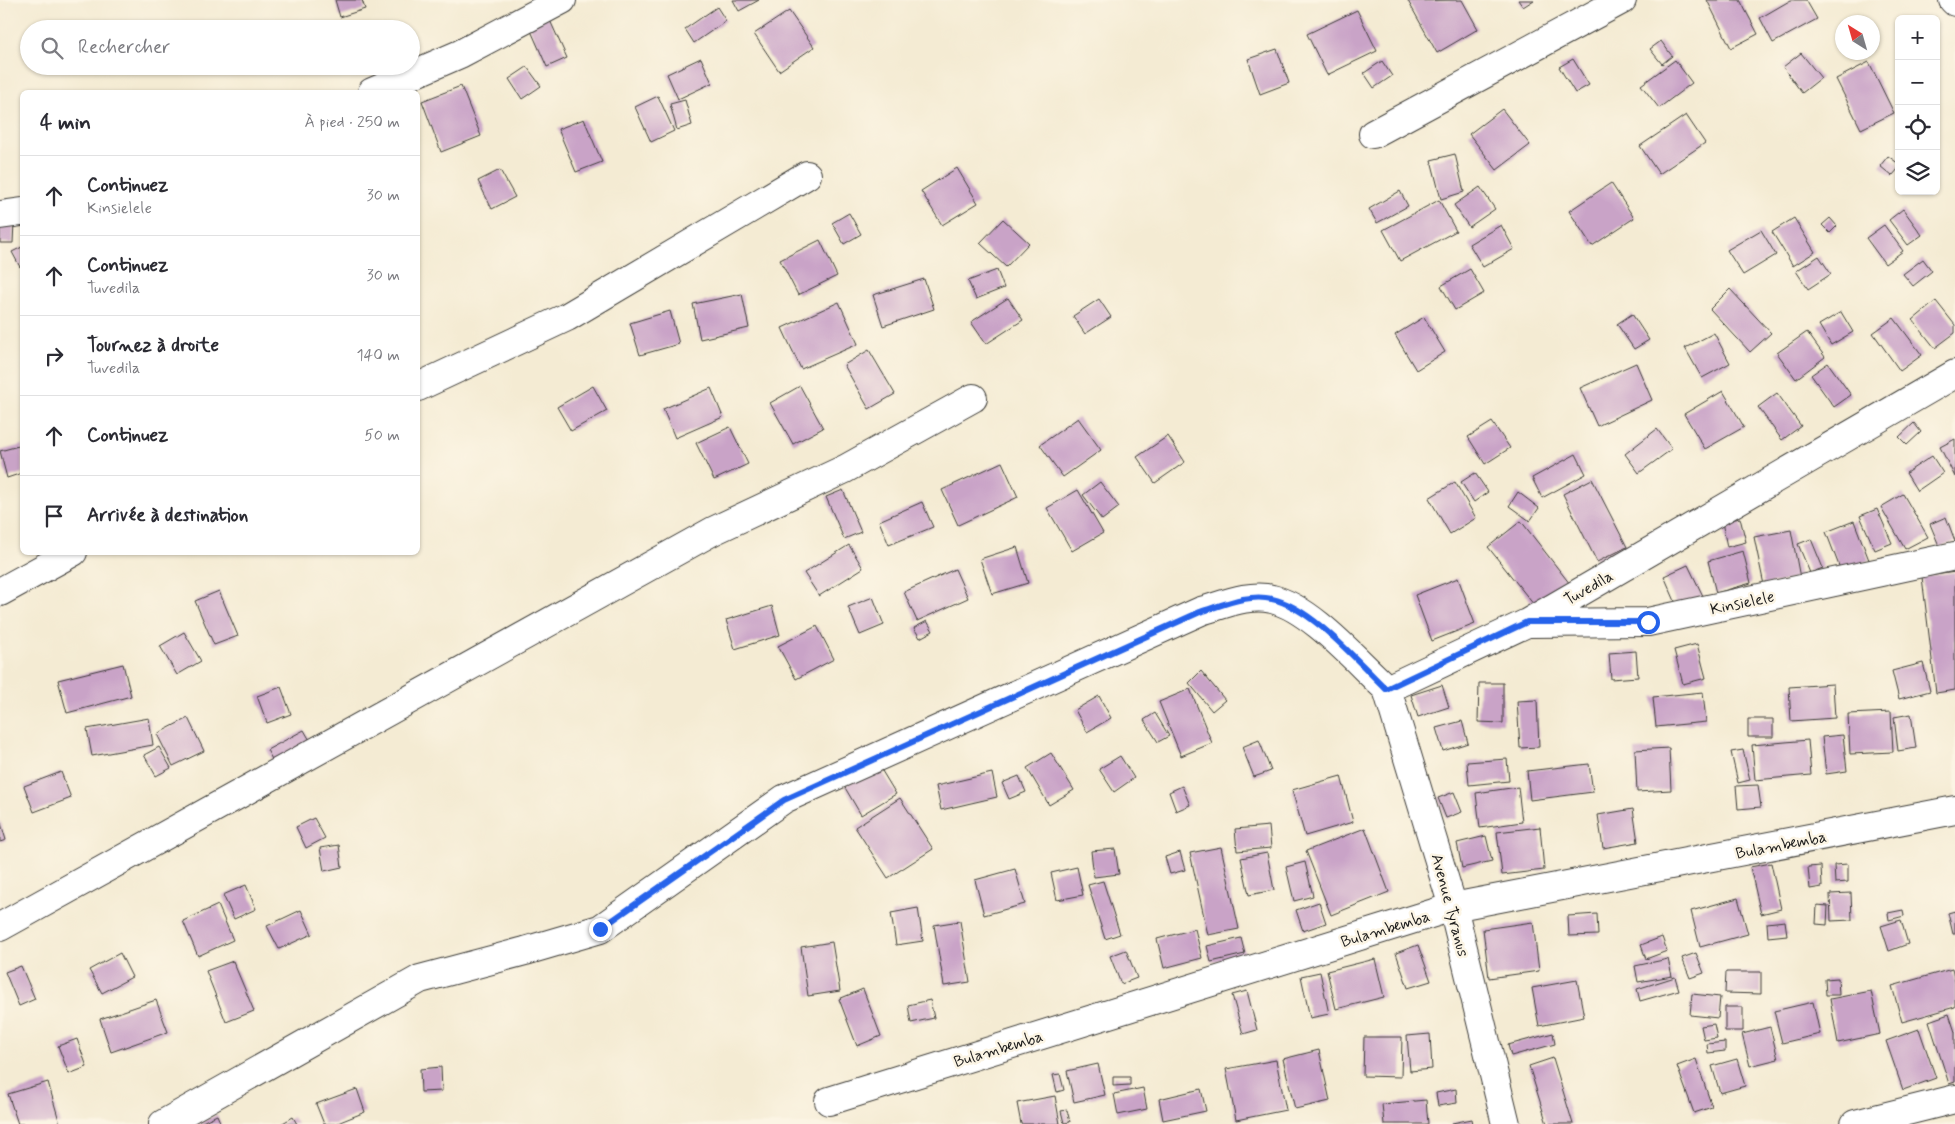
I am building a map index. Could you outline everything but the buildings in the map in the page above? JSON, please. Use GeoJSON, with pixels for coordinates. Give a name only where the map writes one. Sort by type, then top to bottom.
{"type":"FeatureCollection","features":[{"type":"Feature","properties":{"kind":"street"},"geometry":{"type":"LineString","coordinates":[[420,71],[460,54],[562,0]]}},
{"type":"Feature","properties":{"kind":"street"},"geometry":{"type":"LineString","coordinates":[[1373,134],[1622,0]]}},
{"type":"Feature","properties":{"kind":"street"},"geometry":{"type":"LineString","coordinates":[[377,90],[411,75]]}},
{"type":"Feature","properties":{"kind":"street"},"geometry":{"type":"LineString","coordinates":[[420,386],[567,317],[807,175]]}},
{"type":"Feature","properties":{"kind":"street"},"geometry":{"type":"LineString","coordinates":[[0,215],[20,212]]}},
{"type":"Feature","properties":{"kind":"street","name":"Tuvedila"},"geometry":{"type":"LineString","coordinates":[[1386,689],[1527,622],[1955,374]]}},
{"type":"Feature","properties":{"kind":"street"},"geometry":{"type":"LineString","coordinates":[[0,927],[713,531],[845,469],[973,398]]}},
{"type":"Feature","properties":{"kind":"street"},"geometry":{"type":"LineString","coordinates":[[0,592],[68,555]]}},
{"type":"Feature","properties":{"kind":"street","name":"Kinsielele"},"geometry":{"type":"LineString","coordinates":[[1527,622],[1648,622],[1955,556]]}},
{"type":"Feature","properties":{"kind":"street"},"geometry":{"type":"LineString","coordinates":[[163,1124],[420,979],[600,929],[784,800],[1200,612],[1240,599],[1271,598],[1295,607],[1329,635],[1386,689]]}},
{"type":"Feature","properties":{"kind":"street","name":"Avenue Tyranus"},"geometry":{"type":"LineString","coordinates":[[1386,689],[1453,907],[1506,1124]]}},
{"type":"Feature","properties":{"kind":"street","name":"Bulambemba"},"geometry":{"type":"LineString","coordinates":[[828,1101],[1453,907],[1955,810]]}},
{"type":"Feature","properties":{"kind":"street"},"geometry":{"type":"LineString","coordinates":[[1854,1124],[1955,1099]]}},
{"type":"Feature","properties":{"kind":"route"},"geometry":{"type":"LineString","coordinates":[[600,929],[784,800],[1200,612],[1240,599],[1271,598],[1295,607],[1329,635],[1386,689],[1527,622],[1648,622]]}}]}
